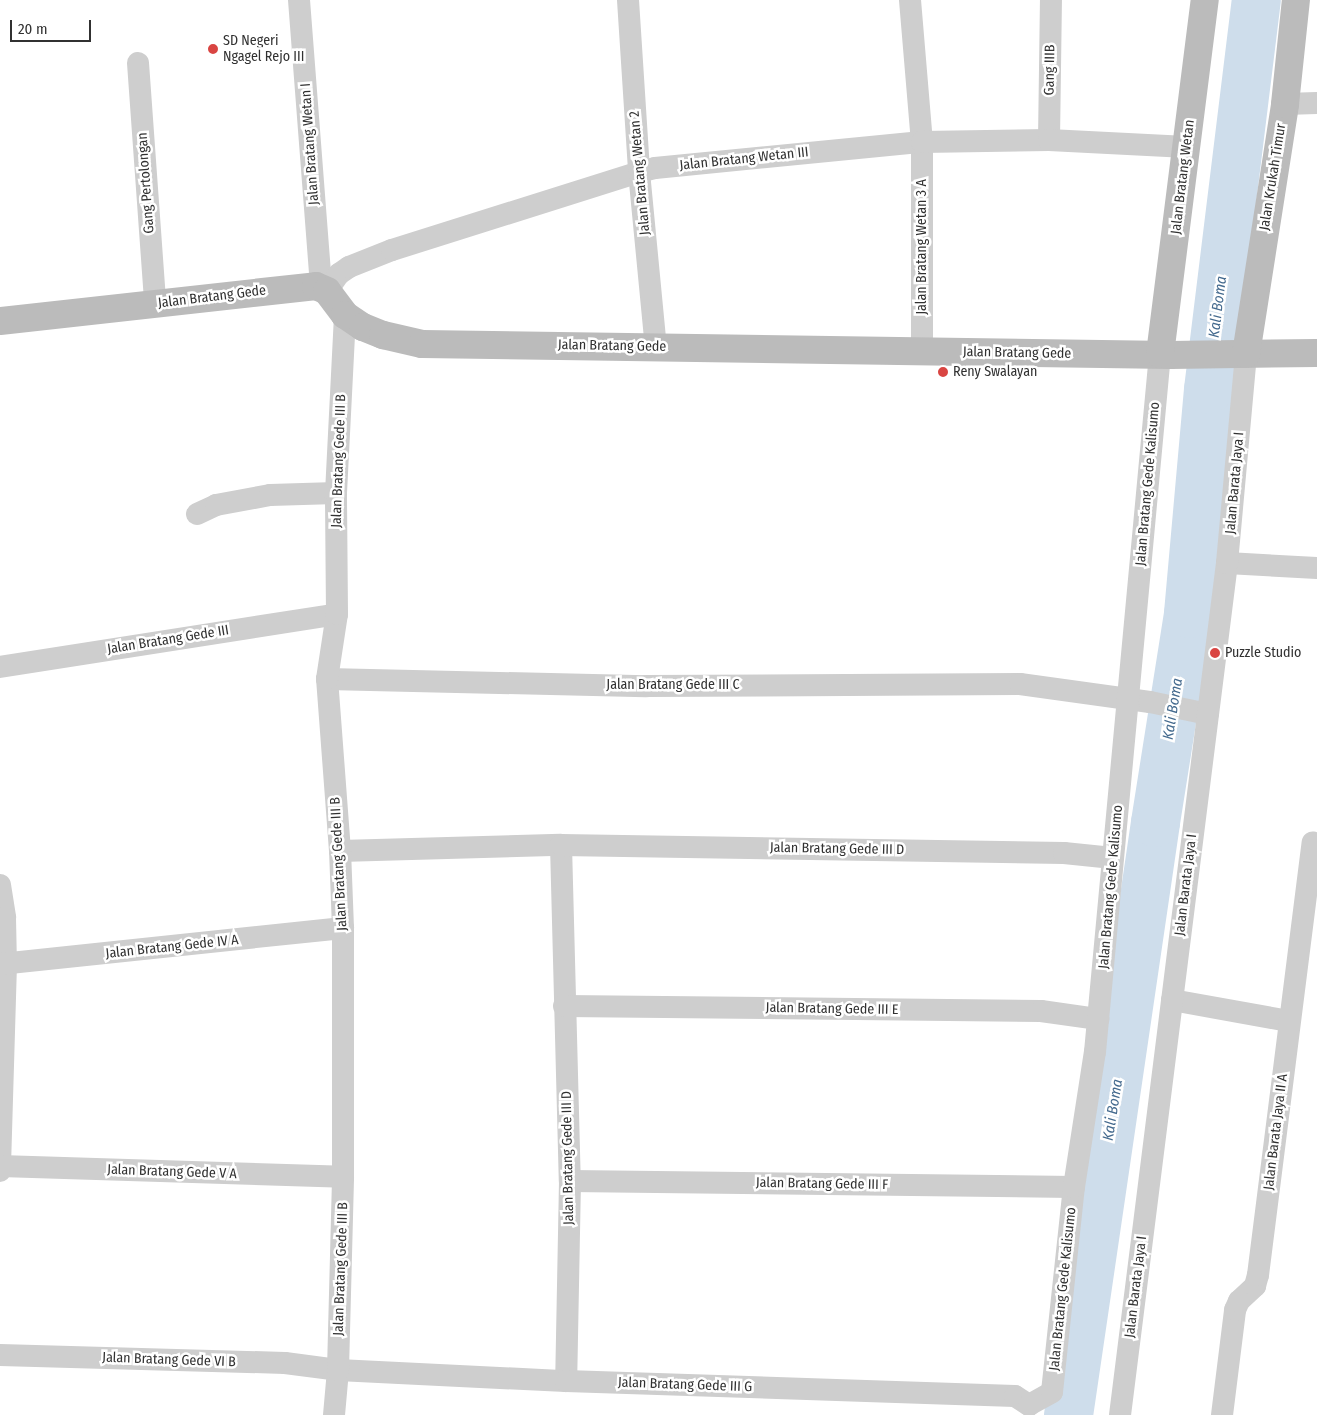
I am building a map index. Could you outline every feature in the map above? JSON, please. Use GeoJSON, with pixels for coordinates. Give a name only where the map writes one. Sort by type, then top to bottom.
{"type":"FeatureCollection","features":[{"type":"Feature","properties":{"kind":"main road","name":"Jalan Bratang Wetan"},"geometry":{"type":"LineString","coordinates":[[1165,355],[1205,0]]}},
{"type":"Feature","properties":{"kind":"main road","name":"Jalan Krukah Timur"},"geometry":{"type":"LineString","coordinates":[[1237,354],[1285,104],[1296,0]]}},
{"type":"Feature","properties":{"kind":"main road","name":"Jalan Bratang Gede"},"geometry":{"type":"LineString","coordinates":[[0,321],[282,288],[316,286],[324,289],[345,315],[363,327],[383,335],[422,344],[1165,355],[1317,353]]}},
{"type":"Feature","properties":{"kind":"street","name":"Jalan Bratang Wetan I"},"geometry":{"type":"LineString","coordinates":[[299,0],[324,289]]}},
{"type":"Feature","properties":{"kind":"street","name":"Jalan Bratang Wetan 2"},"geometry":{"type":"LineString","coordinates":[[628,0],[639,172],[656,347]]}},
{"type":"Feature","properties":{"kind":"street","name":"Jalan Bratang Wetan 3 A"},"geometry":{"type":"LineString","coordinates":[[910,0],[922,142],[922,352]]}},
{"type":"Feature","properties":{"kind":"street","name":"Gang IIIB"},"geometry":{"type":"LineString","coordinates":[[1049,140],[1051,0]]}},
{"type":"Feature","properties":{"kind":"street","name":"Gang Pertolongan"},"geometry":{"type":"LineString","coordinates":[[138,62],[155,303]]}},
{"type":"Feature","properties":{"kind":"street"},"geometry":{"type":"LineString","coordinates":[[1285,104],[1317,103]]}},
{"type":"Feature","properties":{"kind":"street","name":"Jalan Bratang Wetan III"},"geometry":{"type":"LineString","coordinates":[[324,289],[349,267],[392,250],[639,172],[922,142],[1049,140],[1187,147]]}},
{"type":"Feature","properties":{"kind":"street","name":"Jalan Bratang Gede III B"},"geometry":{"type":"LineString","coordinates":[[334,1415],[338,1370],[343,1177],[343,928],[340,851],[327,679],[337,614],[336,493],[345,315]]}},
{"type":"Feature","properties":{"kind":"street","name":"Jalan Barata Jaya I"},"geometry":{"type":"LineString","coordinates":[[1120,1415],[1227,564],[1237,354]]}},
{"type":"Feature","properties":{"kind":"street","name":"Jalan Bratang Gede Kalisumo"},"geometry":{"type":"LineString","coordinates":[[1030,1410],[1052,1392],[1074,1187],[1098,1019],[1113,858],[1139,701],[1165,355]]}},
{"type":"Feature","properties":{"kind":"street"},"geometry":{"type":"LineString","coordinates":[[197,514],[216,505],[270,496],[336,493]]}},
{"type":"Feature","properties":{"kind":"street"},"geometry":{"type":"LineString","coordinates":[[1227,564],[1317,568]]}},
{"type":"Feature","properties":{"kind":"street","name":"Jalan Bratang Gede III"},"geometry":{"type":"LineString","coordinates":[[0,667],[337,614]]}},
{"type":"Feature","properties":{"kind":"street","name":"Jalan Bratang Gede III C"},"geometry":{"type":"LineString","coordinates":[[327,679],[646,686],[1020,684],[1186,708],[1208,714]]}},
{"type":"Feature","properties":{"kind":"street","name":"Jalan Barata Jaya II A"},"geometry":{"type":"LineString","coordinates":[[1222,1415],[1235,1310],[1239,1301],[1255,1286],[1258,1274],[1313,842]]}},
{"type":"Feature","properties":{"kind":"street","name":"Jalan Bratang Gede III D"},"geometry":{"type":"LineString","coordinates":[[561,845],[570,1181],[566,1381]]}},
{"type":"Feature","properties":{"kind":"street","name":"Jalan Bratang Gede III D"},"geometry":{"type":"LineString","coordinates":[[340,851],[561,845],[1064,853],[1113,858]]}},
{"type":"Feature","properties":{"kind":"street"},"geometry":{"type":"LineString","coordinates":[[0,885],[5,918],[0,1171]]}},
{"type":"Feature","properties":{"kind":"street","name":"Jalan Bratang Gede IV A"},"geometry":{"type":"LineString","coordinates":[[3,964],[343,928]]}},
{"type":"Feature","properties":{"kind":"street"},"geometry":{"type":"LineString","coordinates":[[1172,1000],[1289,1021]]}},
{"type":"Feature","properties":{"kind":"street","name":"Jalan Bratang Gede III E"},"geometry":{"type":"LineString","coordinates":[[564,1006],[1040,1011],[1098,1019]]}},
{"type":"Feature","properties":{"kind":"street","name":"Jalan Bratang Gede V A"},"geometry":{"type":"LineString","coordinates":[[0,1166],[343,1177]]}},
{"type":"Feature","properties":{"kind":"street","name":"Jalan Bratang Gede III F"},"geometry":{"type":"LineString","coordinates":[[570,1181],[1074,1187]]}},
{"type":"Feature","properties":{"kind":"street","name":"Jalan Bratang Gede VI B"},"geometry":{"type":"LineString","coordinates":[[0,1355],[285,1363],[338,1370]]}},
{"type":"Feature","properties":{"kind":"street","name":"Jalan Bratang Gede III G"},"geometry":{"type":"LineString","coordinates":[[338,1370],[566,1381],[1015,1396],[1030,1410]]}},
{"type":"Feature","properties":{"kind":"waterway","name":"Kali Boma"},"geometry":{"type":"LineString","coordinates":[[1068,1415],[1155,822],[1188,613],[1208,389],[1256,0]]}},
{"type":"Feature","properties":{"kind":"place","name":"SD Negeri Ngagel Rejo III"},"geometry":{"type":"Point","coordinates":[213,49]}},
{"type":"Feature","properties":{"kind":"place","name":"Reny Swalayan"},"geometry":{"type":"Point","coordinates":[943,372]}},
{"type":"Feature","properties":{"kind":"place","name":"Puzzle Studio"},"geometry":{"type":"Point","coordinates":[1215,653]}}]}
